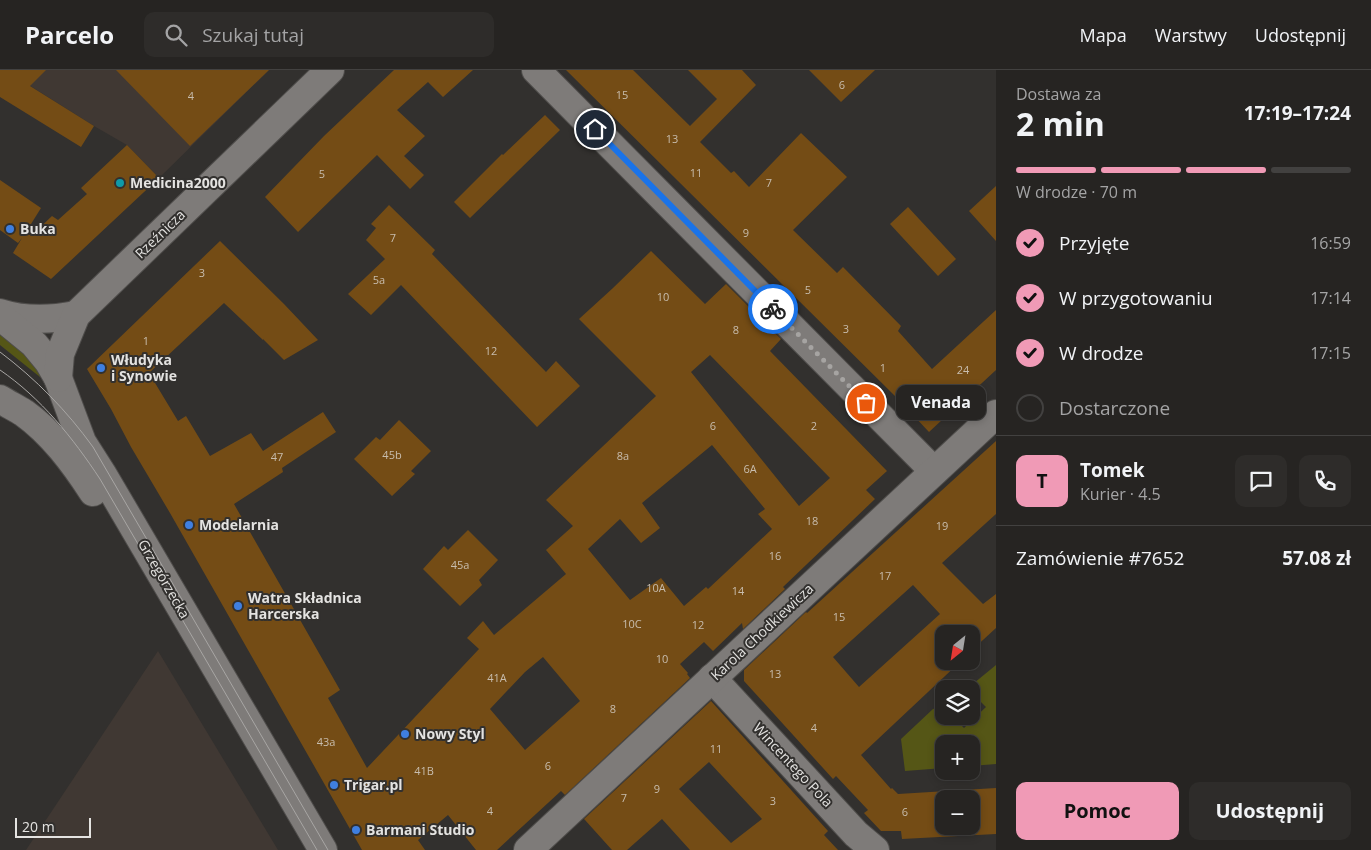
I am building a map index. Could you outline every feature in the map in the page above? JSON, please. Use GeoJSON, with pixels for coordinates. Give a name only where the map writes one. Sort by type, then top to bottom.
{"type":"FeatureCollection","features":[{"type":"Feature","properties":{"kind":"street","name":"Rzeźnicza"},"geometry":{"type":"LineString","coordinates":[[58,378],[60,354],[76,315],[330,70]]}},
{"type":"Feature","properties":{"kind":"street"},"geometry":{"type":"LineString","coordinates":[[536,70],[934,471]]}},
{"type":"Feature","properties":{"kind":"street"},"geometry":{"type":"LineString","coordinates":[[0,315],[57,319],[76,315]]}},
{"type":"Feature","properties":{"kind":"street","name":"Grzegórzecka"},"geometry":{"type":"LineString","coordinates":[[0,315],[26,336],[41,352],[58,378],[82,442],[103,474],[323,850]]}},
{"type":"Feature","properties":{"kind":"street","name":"Grzegórzecka"},"geometry":{"type":"LineString","coordinates":[[0,399],[24,414],[43,430],[63,451],[100,502],[302,850]]}},
{"type":"Feature","properties":{"kind":"street","name":"Karola Chodkiewicza"},"geometry":{"type":"LineString","coordinates":[[528,850],[996,414]]}},
{"type":"Feature","properties":{"kind":"street","name":"Wincentego Pola"},"geometry":{"type":"LineString","coordinates":[[712,678],[856,834],[875,850]]}},
{"type":"Feature","properties":{"kind":"shaded area"},"geometry":{"type":"Polygon","coordinates":[[[5,70],[269,70],[159,178],[127,145],[5,70]]]}},
{"type":"Feature","properties":{"kind":"shaded area"},"geometry":{"type":"Polygon","coordinates":[[[0,329],[28,351],[42,377],[0,345],[0,329]]]}},
{"type":"Feature","properties":{"kind":"shaded area"},"geometry":{"type":"Polygon","coordinates":[[[158,651],[278,850],[26,850],[40,829],[158,651]]]}},
{"type":"Feature","properties":{"kind":"shaded area"},"geometry":{"type":"Polygon","coordinates":[[[996,665],[996,764],[980,765],[980,735],[935,735],[935,769],[905,771],[901,739],[933,709],[935,708],[935,725],[961,725],[964,728],[967,725],[980,725],[980,713],[986,707],[980,701],[980,680],[978,680],[996,665]]]}},
{"type":"Feature","properties":{"kind":"building"},"geometry":{"type":"Polygon","coordinates":[[[0,70],[46,70],[30,86],[94,126],[81,147],[0,97],[0,70]]]}},
{"type":"Feature","properties":{"kind":"building"},"geometry":{"type":"Polygon","coordinates":[[[116,70],[269,70],[190,146],[116,70]]]}},
{"type":"Feature","properties":{"kind":"building"},"geometry":{"type":"Polygon","coordinates":[[[394,70],[473,70],[443,97],[428,82],[397,110],[425,136],[404,156],[424,175],[410,189],[377,155],[298,232],[265,197],[324,136],[394,70]]]}},
{"type":"Feature","properties":{"kind":"building"},"geometry":{"type":"Polygon","coordinates":[[[566,70],[633,70],[690,126],[717,99],[688,70],[742,70],[756,85],[700,142],[731,173],[734,171],[749,187],[801,133],[847,177],[793,230],[837,273],[843,267],[901,326],[898,331],[932,369],[996,310],[996,370],[929,432],[566,70]]]}},
{"type":"Feature","properties":{"kind":"building"},"geometry":{"type":"Polygon","coordinates":[[[809,70],[875,70],[841,102],[809,70]]]}},
{"type":"Feature","properties":{"kind":"building"},"geometry":{"type":"Polygon","coordinates":[[[545,115],[560,130],[470,218],[454,202],[502,154],[545,115]]]}},
{"type":"Feature","properties":{"kind":"building"},"geometry":{"type":"Polygon","coordinates":[[[127,145],[159,178],[51,279],[13,253],[22,238],[18,243],[0,230],[0,180],[41,208],[26,232],[31,236],[52,216],[58,220],[87,194],[81,188],[127,145]]]}},
{"type":"Feature","properties":{"kind":"building"},"geometry":{"type":"Polygon","coordinates":[[[996,186],[996,241],[969,211],[996,186]]]}},
{"type":"Feature","properties":{"kind":"building"},"geometry":{"type":"Polygon","coordinates":[[[389,205],[435,250],[432,254],[546,372],[556,361],[580,386],[537,427],[401,285],[371,315],[348,294],[385,259],[366,240],[376,228],[371,224],[389,205]]]}},
{"type":"Feature","properties":{"kind":"building"},"geometry":{"type":"Polygon","coordinates":[[[908,207],[956,259],[938,276],[890,224],[908,207]]]}},
{"type":"Feature","properties":{"kind":"building"},"geometry":{"type":"Polygon","coordinates":[[[220,241],[318,340],[284,360],[224,303],[149,373],[178,421],[186,416],[210,456],[251,433],[263,451],[323,412],[336,432],[282,468],[283,472],[234,504],[340,690],[328,698],[367,768],[479,649],[467,638],[483,621],[494,635],[566,574],[546,550],[573,526],[546,500],[656,396],[579,319],[651,251],[705,304],[726,284],[781,339],[770,351],[887,471],[866,490],[875,499],[783,587],[785,589],[743,629],[742,623],[713,651],[704,642],[680,664],[690,678],[565,795],[561,791],[497,850],[476,850],[448,815],[418,840],[425,850],[362,850],[87,369],[220,241]],[[710,355],[691,372],[799,506],[830,478],[710,355]],[[712,445],[642,503],[660,528],[641,543],[620,519],[588,549],[630,600],[661,578],[684,606],[706,587],[708,589],[772,529],[758,514],[765,509],[712,445]],[[543,657],[525,672],[490,709],[525,750],[580,701],[543,657]]]}},
{"type":"Feature","properties":{"kind":"building"},"geometry":{"type":"Polygon","coordinates":[[[399,420],[431,451],[411,471],[415,474],[392,496],[354,459],[376,437],[380,440],[399,420]]]}},
{"type":"Feature","properties":{"kind":"building"},"geometry":{"type":"Polygon","coordinates":[[[996,441],[996,514],[942,563],[983,604],[996,594],[996,628],[980,643],[980,625],[935,625],[935,670],[951,670],[941,680],[935,680],[935,685],[861,755],[891,789],[898,794],[935,792],[935,835],[977,835],[902,839],[901,831],[881,831],[864,813],[868,810],[836,776],[833,779],[744,681],[744,670],[996,441]],[[913,585],[833,657],[859,687],[940,614],[913,585]]]}},
{"type":"Feature","properties":{"kind":"building"},"geometry":{"type":"Polygon","coordinates":[[[468,530],[498,560],[479,580],[482,585],[460,606],[423,569],[444,546],[448,550],[468,530]]]}},
{"type":"Feature","properties":{"kind":"building"},"geometry":{"type":"Polygon","coordinates":[[[711,701],[828,831],[824,835],[838,850],[690,850],[662,819],[627,850],[612,850],[584,819],[711,701]],[[709,762],[679,789],[731,843],[762,819],[709,762]]]}},
{"type":"Feature","properties":{"kind":"building"},"geometry":{"type":"Polygon","coordinates":[[[996,788],[996,834],[980,835],[980,790],[963,790],[996,788]]]}},
{"type":"Feature","properties":{"kind":"tram line"},"geometry":{"type":"LineString","coordinates":[[0,352],[50,396],[93,447],[328,850]]}},
{"type":"Feature","properties":{"kind":"tram line"},"geometry":{"type":"LineString","coordinates":[[0,370],[43,406],[79,449],[100,479],[317,850]]}},
{"type":"Feature","properties":{"kind":"way so far"},"geometry":{"type":"LineString","coordinates":[[773,309],[866,403]]}},
{"type":"Feature","properties":{"kind":"place","name":"Medicina2000"},"geometry":{"type":"Point","coordinates":[120,183]}},
{"type":"Feature","properties":{"kind":"place","name":"Buka"},"geometry":{"type":"Point","coordinates":[10,229]}},
{"type":"Feature","properties":{"kind":"place","name":"Włudyka i Synowie"},"geometry":{"type":"Point","coordinates":[101,368]}},
{"type":"Feature","properties":{"kind":"place","name":"Venada"},"geometry":{"type":"Point","coordinates":[866,403]}},
{"type":"Feature","properties":{"kind":"place","name":"Modelarnia"},"geometry":{"type":"Point","coordinates":[189,525]}},
{"type":"Feature","properties":{"kind":"place","name":"Watra Składnica Harcerska"},"geometry":{"type":"Point","coordinates":[238,606]}},
{"type":"Feature","properties":{"kind":"place","name":"Nowy Styl"},"geometry":{"type":"Point","coordinates":[405,734]}},
{"type":"Feature","properties":{"kind":"place","name":"Trigar.pl"},"geometry":{"type":"Point","coordinates":[334,785]}},
{"type":"Feature","properties":{"kind":"place","name":"Barmani Studio"},"geometry":{"type":"Point","coordinates":[356,830]}},
{"type":"Feature","properties":{"kind":"route"},"geometry":{"type":"LineString","coordinates":[[595,129],[773,309]]}}]}
